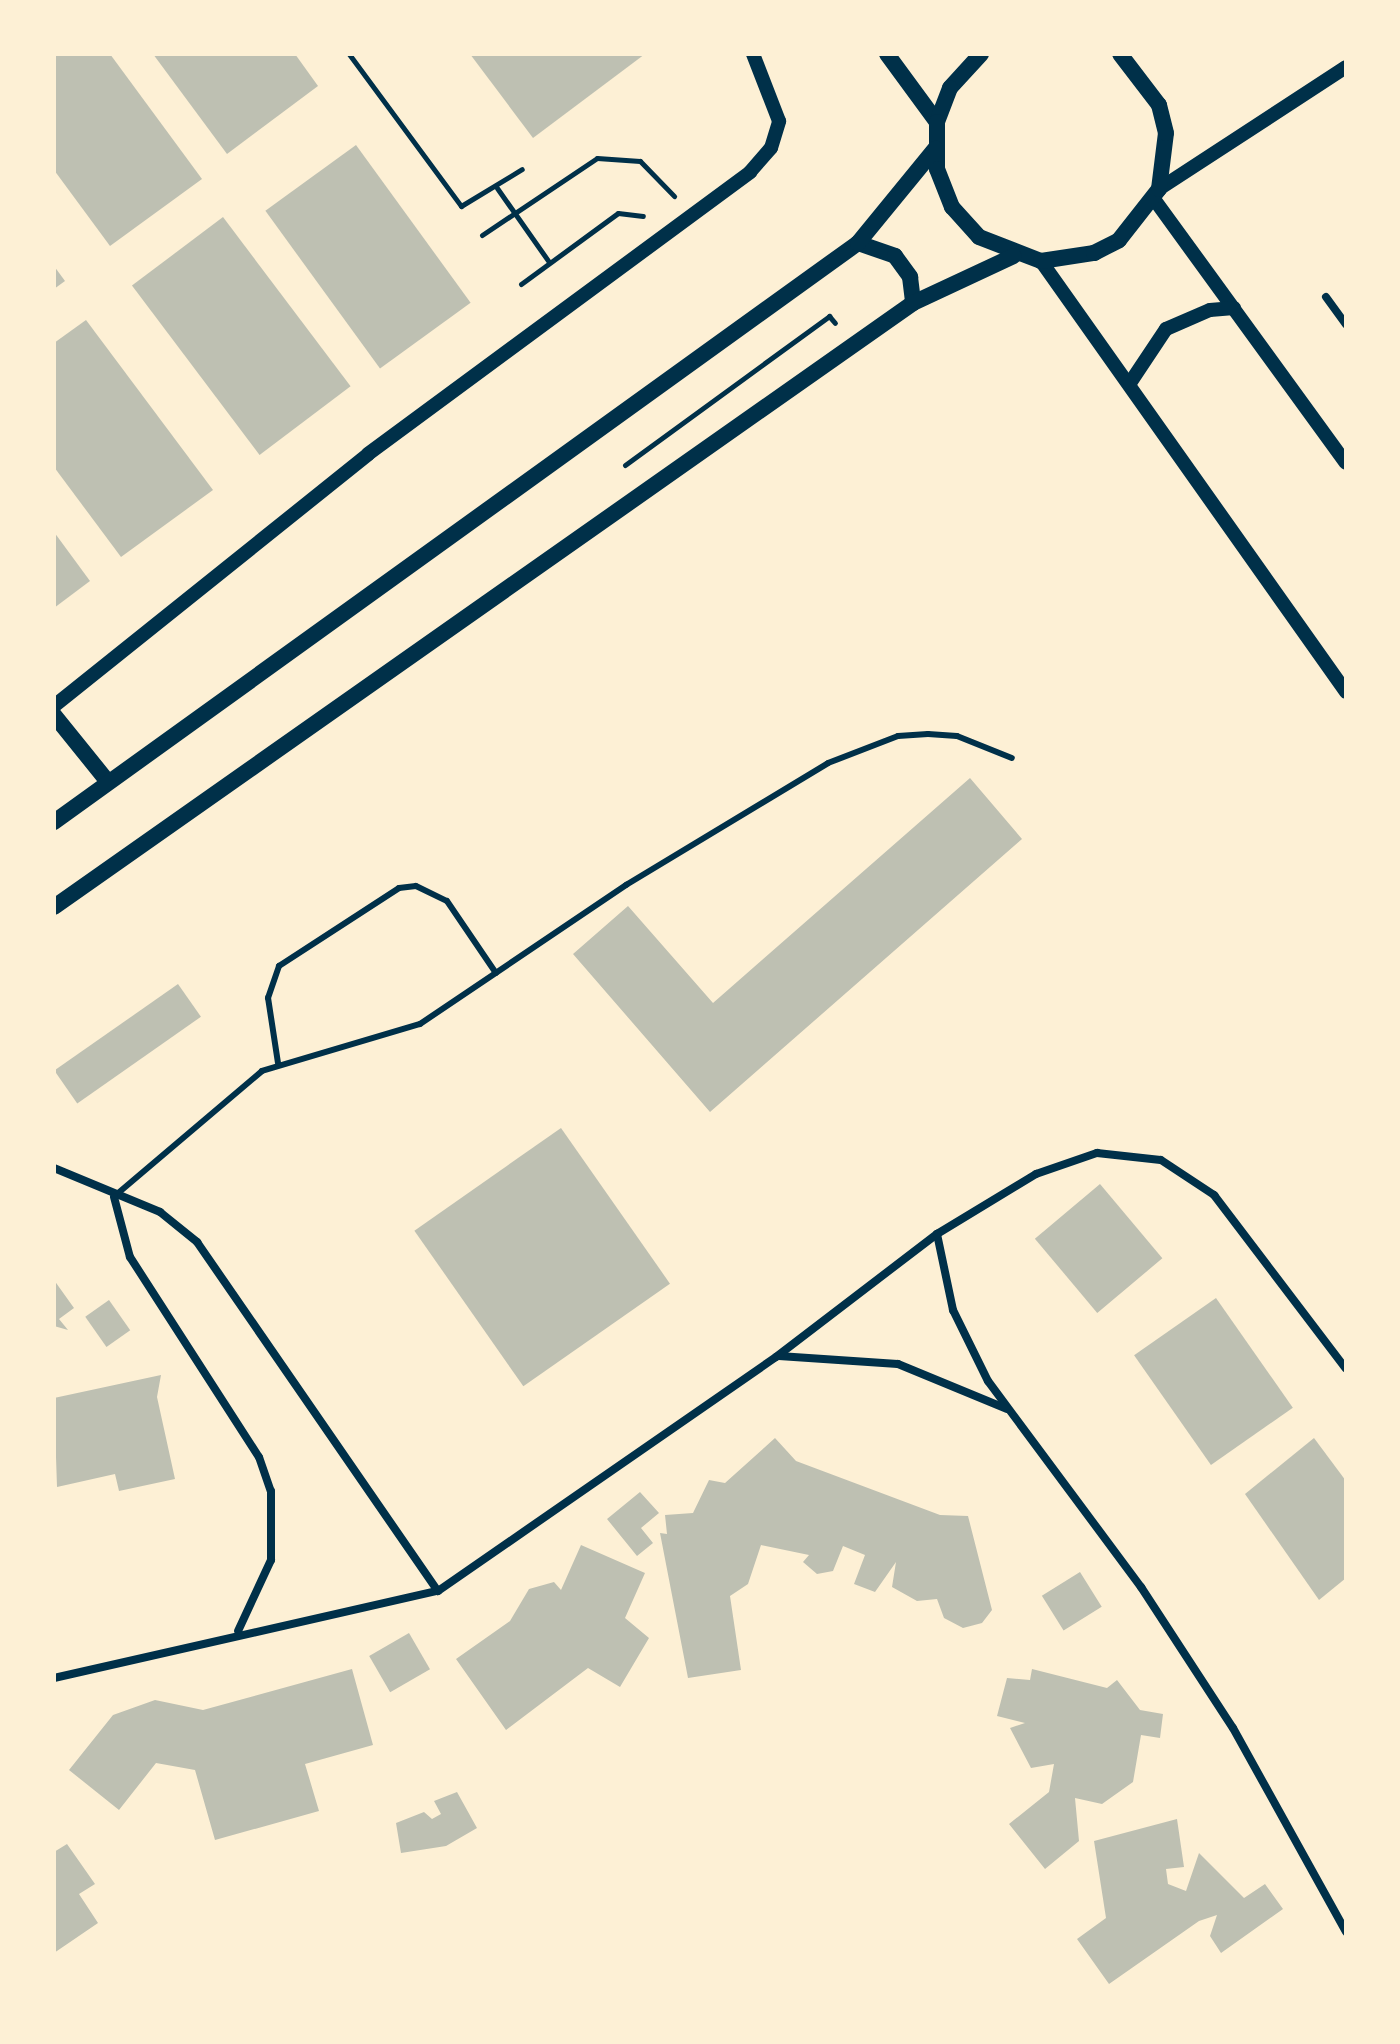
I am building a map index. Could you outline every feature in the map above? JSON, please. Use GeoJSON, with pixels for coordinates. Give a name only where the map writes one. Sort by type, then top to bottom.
{"type":"FeatureCollection","features":[{"type":"Feature","properties":{"kind":"main road"},"geometry":{"type":"LineString","coordinates":[[887,54],[937,122]]}},
{"type":"Feature","properties":{"kind":"main road"},"geometry":{"type":"LineString","coordinates":[[981,54],[950,88],[937,122],[935,149],[952,207],[979,237],[1014,256],[1041,261],[1094,253],[1119,240],[1156,194],[1166,133],[1159,105],[1120,54]]}},
{"type":"Feature","properties":{"kind":"main road"},"geometry":{"type":"LineString","coordinates":[[54,822],[858,243],[935,149]]}},
{"type":"Feature","properties":{"kind":"main road"},"geometry":{"type":"LineString","coordinates":[[858,243],[884,249],[904,266],[913,303]]}},
{"type":"Feature","properties":{"kind":"main road"},"geometry":{"type":"LineString","coordinates":[[54,907],[913,303],[1014,256]]}},
{"type":"Feature","properties":{"kind":"main road"},"geometry":{"type":"LineString","coordinates":[[54,715],[108,782]]}},
{"type":"Feature","properties":{"kind":"street"},"geometry":{"type":"LineString","coordinates":[[54,706],[368,454],[690,218],[771,148],[779,121],[774,94],[753,54]]}},
{"type":"Feature","properties":{"kind":"street"},"geometry":{"type":"LineString","coordinates":[[1346,67],[1156,194],[1346,463]]}},
{"type":"Feature","properties":{"kind":"street"},"geometry":{"type":"LineString","coordinates":[[1041,261],[1346,692]]}},
{"type":"Feature","properties":{"kind":"street"},"geometry":{"type":"LineString","coordinates":[[1326,297],[1346,325]]}},
{"type":"Feature","properties":{"kind":"street"},"geometry":{"type":"LineString","coordinates":[[1130,383],[1166,329],[1210,310],[1234,308]]}},
{"type":"Feature","properties":{"kind":"street"},"geometry":{"type":"LineString","coordinates":[[54,1678],[238,1631],[344,1616],[438,1591],[776,1357],[937,1234],[1065,1160],[1097,1153],[1161,1160],[1214,1195],[1346,1369]]}},
{"type":"Feature","properties":{"kind":"street"},"geometry":{"type":"LineString","coordinates":[[54,1168],[114,1197],[160,1212],[197,1242],[438,1591]]}},
{"type":"Feature","properties":{"kind":"street"},"geometry":{"type":"LineString","coordinates":[[114,1197],[130,1257],[259,1457],[271,1491],[271,1560],[238,1631]]}},
{"type":"Feature","properties":{"kind":"street"},"geometry":{"type":"LineString","coordinates":[[937,1234],[968,1346],[1011,1412],[1141,1587],[1233,1728],[1346,1932]]}},
{"type":"Feature","properties":{"kind":"street"},"geometry":{"type":"LineString","coordinates":[[776,1357],[898,1364],[1011,1412]]}},
{"type":"Feature","properties":{"kind":"lane"},"geometry":{"type":"LineString","coordinates":[[114,1197],[238,1087],[278,1063],[394,1035],[784,789],[869,745],[898,736],[957,736],[1012,758]]}},
{"type":"Feature","properties":{"kind":"lane"},"geometry":{"type":"LineString","coordinates":[[278,1063],[268,998],[279,966],[399,888],[424,888],[447,901],[496,973]]}},
{"type":"Feature","properties":{"kind":"path"},"geometry":{"type":"LineString","coordinates":[[349,54],[461,206],[497,188],[522,169]]}},
{"type":"Feature","properties":{"kind":"path"},"geometry":{"type":"LineString","coordinates":[[482,235],[584,164],[611,155],[652,169],[690,218]]}},
{"type":"Feature","properties":{"kind":"path"},"geometry":{"type":"LineString","coordinates":[[497,188],[549,262]]}},
{"type":"Feature","properties":{"kind":"path"},"geometry":{"type":"LineString","coordinates":[[521,284],[625,211],[646,218],[661,239]]}},
{"type":"Feature","properties":{"kind":"building"},"geometry":{"type":"Polygon","coordinates":[[[54,54],[110,54],[202,179],[110,246],[54,170],[54,54]]]}},
{"type":"Feature","properties":{"kind":"building"},"geometry":{"type":"Polygon","coordinates":[[[153,54],[295,54],[318,86],[227,154],[153,54]]]}},
{"type":"Feature","properties":{"kind":"building"},"geometry":{"type":"Polygon","coordinates":[[[470,54],[645,54],[533,138],[470,54]]]}},
{"type":"Feature","properties":{"kind":"building"},"geometry":{"type":"Polygon","coordinates":[[[356,145],[471,303],[380,369],[265,211],[356,145]]]}},
{"type":"Feature","properties":{"kind":"building"},"geometry":{"type":"Polygon","coordinates":[[[223,217],[351,386],[260,455],[132,286],[223,217]]]}},
{"type":"Feature","properties":{"kind":"building"},"geometry":{"type":"Polygon","coordinates":[[[54,266],[65,281],[54,289],[54,266]]]}},
{"type":"Feature","properties":{"kind":"building"},"geometry":{"type":"Polygon","coordinates":[[[86,320],[213,490],[121,557],[54,467],[54,343],[86,320]]]}},
{"type":"Feature","properties":{"kind":"building"},"geometry":{"type":"Polygon","coordinates":[[[54,532],[90,581],[54,608],[54,532]]]}},
{"type":"Feature","properties":{"kind":"building"},"geometry":{"type":"Polygon","coordinates":[[[970,778],[1022,839],[710,1112],[573,954],[628,906],[713,1003],[970,778]]]}},
{"type":"Feature","properties":{"kind":"building"},"geometry":{"type":"Polygon","coordinates":[[[178,984],[201,1017],[77,1103],[54,1071],[178,984]]]}},
{"type":"Feature","properties":{"kind":"building"},"geometry":{"type":"Polygon","coordinates":[[[561,1128],[670,1284],[523,1386],[414,1231],[561,1128]]]}},
{"type":"Feature","properties":{"kind":"building"},"geometry":{"type":"Polygon","coordinates":[[[1100,1184],[1162,1258],[1097,1313],[1035,1239],[1100,1184]]]}},
{"type":"Feature","properties":{"kind":"building"},"geometry":{"type":"Polygon","coordinates":[[[54,1280],[74,1308],[59,1319],[68,1330],[54,1326],[54,1280]]]}},
{"type":"Feature","properties":{"kind":"building"},"geometry":{"type":"Polygon","coordinates":[[[1216,1298],[1293,1408],[1211,1465],[1134,1355],[1216,1298]]]}},
{"type":"Feature","properties":{"kind":"building"},"geometry":{"type":"Polygon","coordinates":[[[109,1300],[130,1330],[106,1347],[85,1317],[109,1300]]]}},
{"type":"Feature","properties":{"kind":"building"},"geometry":{"type":"Polygon","coordinates":[[[161,1375],[157,1397],[175,1479],[119,1491],[115,1474],[57,1487],[54,1398],[161,1375]]]}},
{"type":"Feature","properties":{"kind":"building"},"geometry":{"type":"Polygon","coordinates":[[[775,1438],[796,1461],[940,1515],[968,1516],[992,1610],[982,1623],[963,1628],[944,1618],[937,1599],[917,1601],[892,1587],[896,1562],[875,1592],[854,1584],[865,1555],[843,1546],[833,1571],[817,1574],[803,1562],[809,1555],[761,1545],[748,1584],[730,1596],[741,1670],[688,1678],[660,1533],[667,1534],[665,1515],[693,1513],[709,1480],[725,1483],[775,1438]]]}},
{"type":"Feature","properties":{"kind":"building"},"geometry":{"type":"Polygon","coordinates":[[[1314,1438],[1346,1481],[1346,1578],[1319,1600],[1245,1494],[1314,1438]]]}},
{"type":"Feature","properties":{"kind":"building"},"geometry":{"type":"Polygon","coordinates":[[[640,1492],[659,1513],[641,1528],[653,1543],[637,1556],[607,1519],[640,1492]]]}},
{"type":"Feature","properties":{"kind":"building"},"geometry":{"type":"Polygon","coordinates":[[[581,1545],[645,1573],[625,1618],[649,1638],[620,1687],[588,1668],[506,1730],[456,1659],[510,1621],[529,1589],[554,1582],[561,1590],[581,1545]]]}},
{"type":"Feature","properties":{"kind":"building"},"geometry":{"type":"Polygon","coordinates":[[[1080,1572],[1102,1607],[1064,1631],[1042,1596],[1080,1572]]]}},
{"type":"Feature","properties":{"kind":"building"},"geometry":{"type":"Polygon","coordinates":[[[409,1633],[430,1669],[390,1692],[369,1656],[409,1633]]]}},
{"type":"Feature","properties":{"kind":"building"},"geometry":{"type":"Polygon","coordinates":[[[352,1669],[373,1745],[305,1764],[319,1811],[215,1840],[195,1770],[156,1763],[119,1810],[69,1770],[113,1715],[155,1700],[203,1710],[352,1669]]]}},
{"type":"Feature","properties":{"kind":"building"},"geometry":{"type":"Polygon","coordinates":[[[1032,1669],[1107,1688],[1117,1680],[1140,1710],[1163,1714],[1160,1738],[1141,1735],[1133,1782],[1102,1804],[1075,1798],[1079,1841],[1045,1869],[1009,1824],[1049,1792],[1054,1764],[1031,1768],[1010,1728],[1025,1723],[997,1716],[1007,1678],[1030,1680],[1032,1669]]]}},
{"type":"Feature","properties":{"kind":"building"},"geometry":{"type":"Polygon","coordinates":[[[457,1792],[477,1828],[446,1846],[401,1853],[396,1823],[424,1812],[432,1819],[441,1814],[434,1801],[457,1792]]]}},
{"type":"Feature","properties":{"kind":"building"},"geometry":{"type":"Polygon","coordinates":[[[1177,1819],[1184,1867],[1166,1869],[1168,1884],[1186,1891],[1199,1853],[1244,1898],[1265,1884],[1283,1909],[1221,1953],[1210,1936],[1217,1915],[1199,1921],[1109,1984],[1077,1939],[1106,1918],[1094,1841],[1177,1819]]]}},
{"type":"Feature","properties":{"kind":"building"},"geometry":{"type":"Polygon","coordinates":[[[67,1844],[95,1884],[79,1894],[98,1923],[54,1953],[54,1852],[67,1844]]]}}]}
